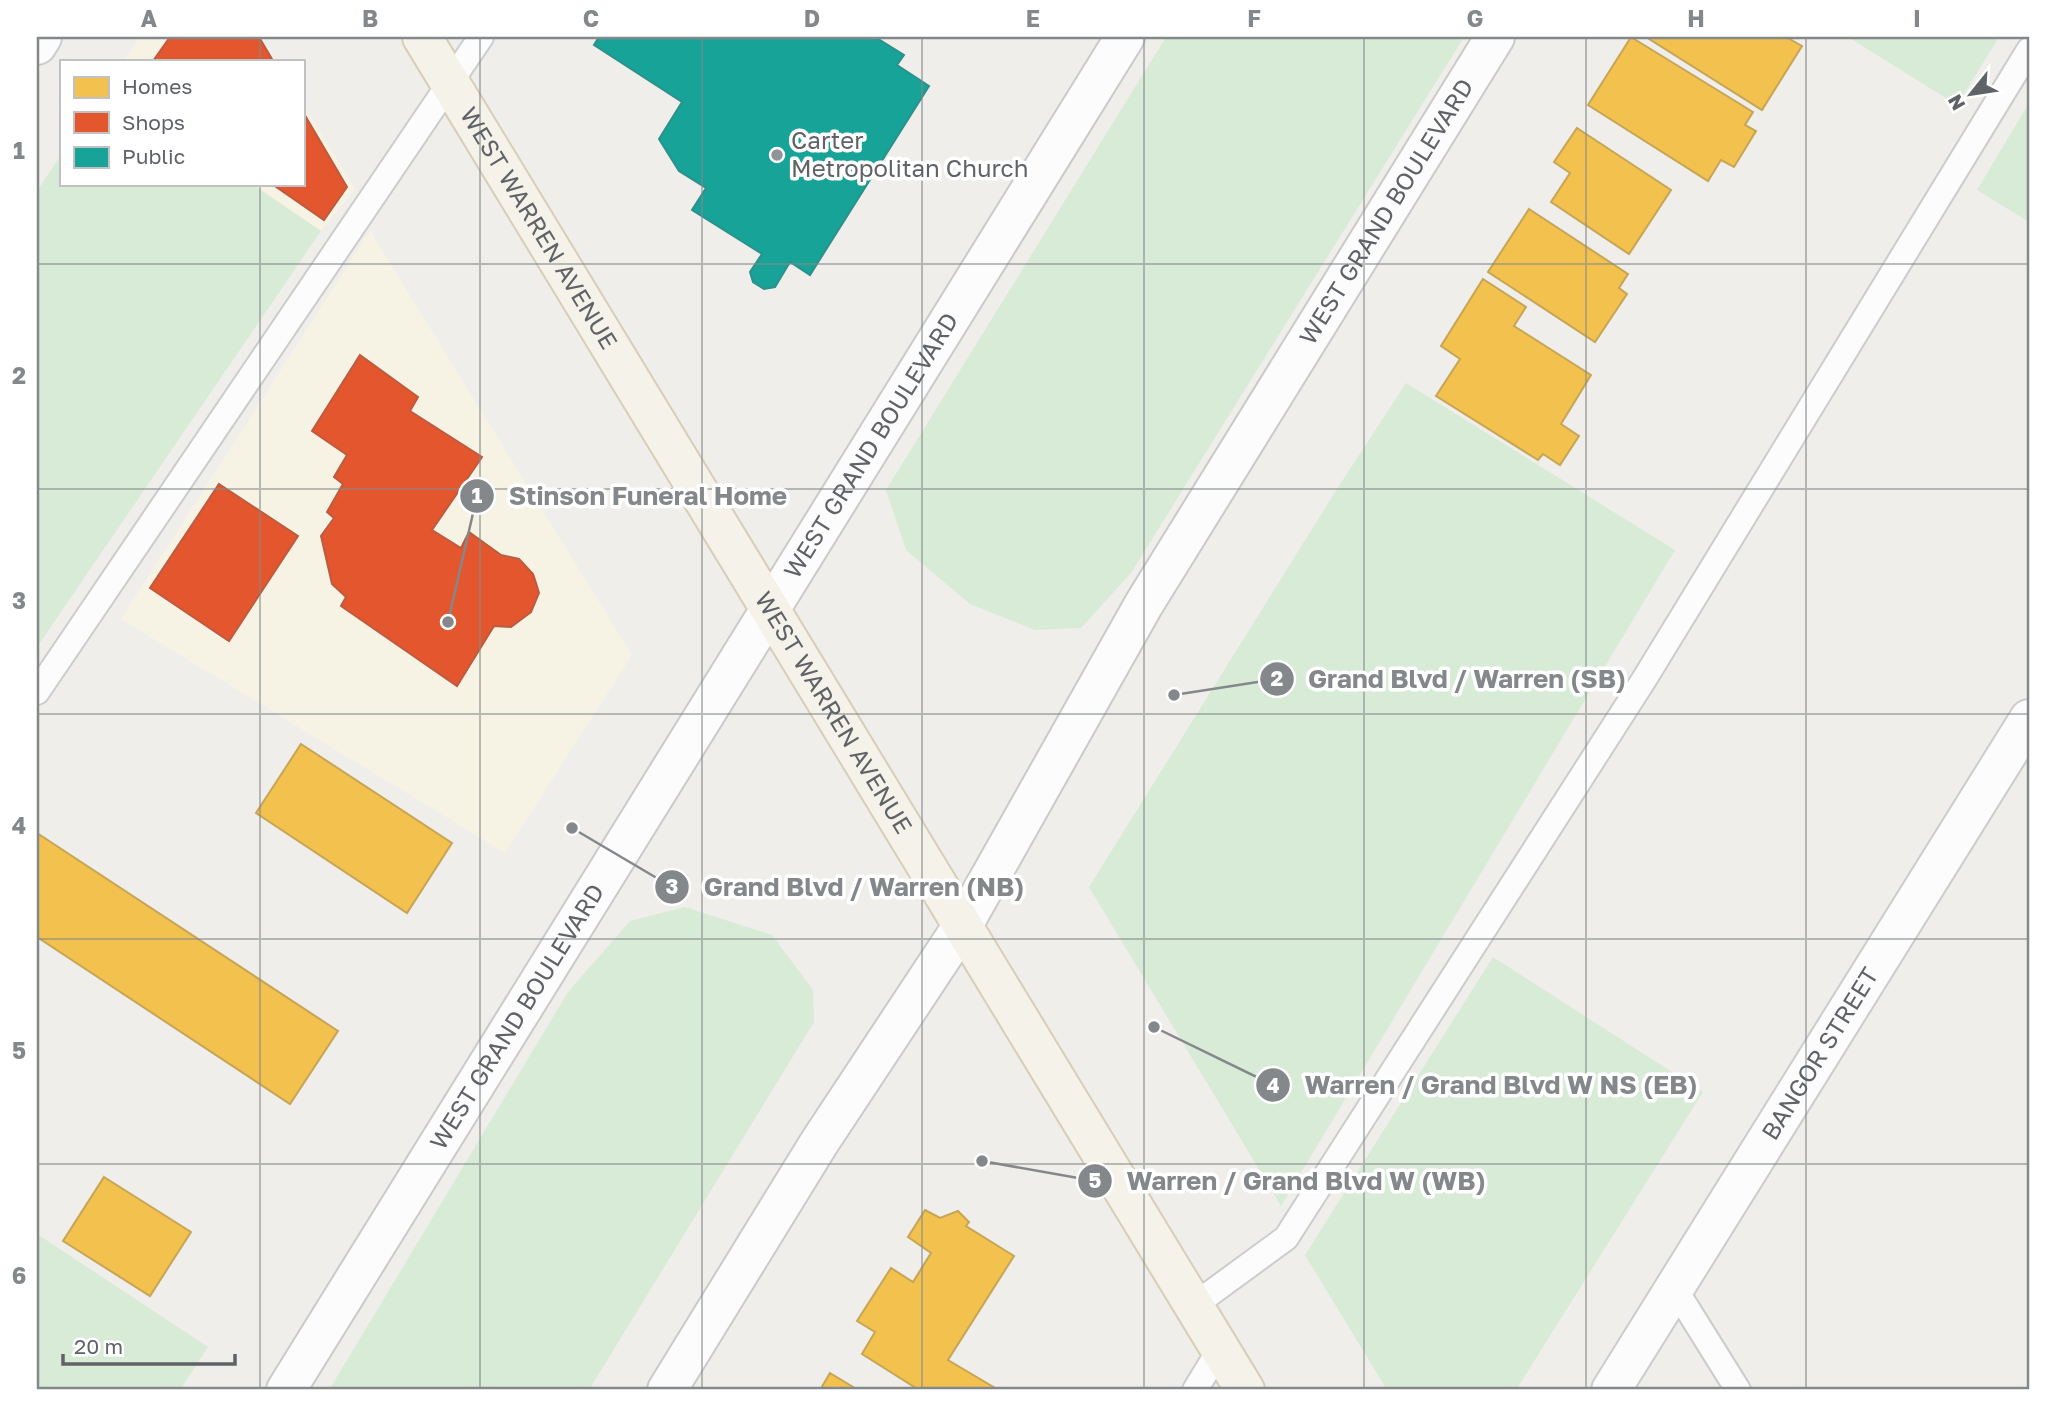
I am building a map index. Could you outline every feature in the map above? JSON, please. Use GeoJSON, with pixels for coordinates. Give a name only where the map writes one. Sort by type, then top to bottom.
{"type":"FeatureCollection","features":[{"type":"Feature","properties":{"kind":"main road","name":"WEST WARREN AVENUE"},"geometry":{"type":"LineString","coordinates":[[422,37],[1245,1390]]}},
{"type":"Feature","properties":{"kind":"main road","name":"WEST GRAND BOULEVARD"},"geometry":{"type":"LineString","coordinates":[[286,1390],[1125,37]]}},
{"type":"Feature","properties":{"kind":"main road","name":"WEST GRAND BOULEVARD"},"geometry":{"type":"LineString","coordinates":[[667,1390],[819,1143],[962,925],[1144,604],[1495,37]]}},
{"type":"Feature","properties":{"kind":"main road","name":"BANGOR STREET"},"geometry":{"type":"LineString","coordinates":[[1611,1390],[2029,719]]}},
{"type":"Feature","properties":{"kind":"lane"},"geometry":{"type":"LineString","coordinates":[[37,692],[481,37]]}},
{"type":"Feature","properties":{"kind":"lane"},"geometry":{"type":"LineString","coordinates":[[1194,1306],[1286,1238],[1644,678],[2029,50]]}},
{"type":"Feature","properties":{"kind":"lane"},"geometry":{"type":"LineString","coordinates":[[1675,1289],[1738,1390]]}},
{"type":"Feature","properties":{"kind":"lane"},"geometry":{"type":"LineString","coordinates":[[1195,1390],[1220,1349]]}},
{"type":"Feature","properties":{"kind":"shaded area"},"geometry":{"type":"Polygon","coordinates":[[[140,37],[261,37],[275,60],[125,60],[140,37]]]}},
{"type":"Feature","properties":{"kind":"shaded area"},"geometry":{"type":"Polygon","coordinates":[[[304,106],[355,189],[321,231],[255,186],[304,186],[304,106]]]}},
{"type":"Feature","properties":{"kind":"shaded area"},"geometry":{"type":"Polygon","coordinates":[[[370,231],[632,655],[505,853],[121,619],[370,231]]]}},
{"type":"Feature","properties":{"kind":"green space"},"geometry":{"type":"Polygon","coordinates":[[[1166,37],[1464,37],[1131,573],[1081,628],[1035,630],[970,604],[906,550],[886,490],[1166,37]]]}},
{"type":"Feature","properties":{"kind":"green space"},"geometry":{"type":"Polygon","coordinates":[[[1848,37],[1999,37],[1957,105],[1848,37]]]}},
{"type":"Feature","properties":{"kind":"green space"},"geometry":{"type":"Polygon","coordinates":[[[2029,103],[2029,222],[1977,190],[2029,103]]]}},
{"type":"Feature","properties":{"kind":"green space"},"geometry":{"type":"Polygon","coordinates":[[[60,156],[60,186],[255,186],[321,231],[37,647],[37,191],[60,156]]]}},
{"type":"Feature","properties":{"kind":"green space"},"geometry":{"type":"Polygon","coordinates":[[[1406,383],[1675,550],[1281,1206],[1089,887],[1406,383]]]}},
{"type":"Feature","properties":{"kind":"green space"},"geometry":{"type":"Polygon","coordinates":[[[685,907],[772,935],[813,990],[814,1022],[589,1390],[329,1390],[568,992],[630,921],[685,907]]]}},
{"type":"Feature","properties":{"kind":"green space"},"geometry":{"type":"Polygon","coordinates":[[[1493,957],[1703,1092],[1516,1390],[1387,1390],[1305,1255],[1493,957]]]}},
{"type":"Feature","properties":{"kind":"green space"},"geometry":{"type":"Polygon","coordinates":[[[37,1234],[208,1347],[180,1390],[37,1390],[37,1234]]]}},
{"type":"Feature","properties":{"kind":"building: Homes"},"geometry":{"type":"Polygon","coordinates":[[[1631,37],[1753,112],[1745,125],[1756,131],[1734,167],[1721,160],[1708,181],[1588,105],[1631,37]]]}},
{"type":"Feature","properties":{"kind":"building: Homes"},"geometry":{"type":"Polygon","coordinates":[[[1646,37],[1786,37],[1802,46],[1762,110],[1646,37]]]}},
{"type":"Feature","properties":{"kind":"building: Homes"},"geometry":{"type":"Polygon","coordinates":[[[1577,128],[1671,190],[1629,254],[1551,202],[1570,173],[1554,162],[1577,128]]]}},
{"type":"Feature","properties":{"kind":"building: Homes"},"geometry":{"type":"Polygon","coordinates":[[[1529,209],[1628,274],[1619,288],[1627,294],[1595,342],[1488,272],[1529,209]]]}},
{"type":"Feature","properties":{"kind":"building: Homes"},"geometry":{"type":"Polygon","coordinates":[[[1483,279],[1526,307],[1514,326],[1591,375],[1561,424],[1579,436],[1560,465],[1543,454],[1538,460],[1436,396],[1460,359],[1441,346],[1483,279]]]}},
{"type":"Feature","properties":{"kind":"building: Homes"},"geometry":{"type":"Polygon","coordinates":[[[301,744],[452,843],[407,913],[256,813],[301,744]]]}},
{"type":"Feature","properties":{"kind":"building: Homes"},"geometry":{"type":"Polygon","coordinates":[[[37,833],[338,1031],[290,1104],[37,937],[37,833]]]}},
{"type":"Feature","properties":{"kind":"building: Homes"},"geometry":{"type":"Polygon","coordinates":[[[104,1177],[191,1232],[150,1296],[63,1241],[104,1177]]]}},
{"type":"Feature","properties":{"kind":"building: Homes"},"geometry":{"type":"Polygon","coordinates":[[[925,1210],[940,1218],[958,1211],[969,1222],[966,1226],[1014,1256],[948,1360],[995,1388],[993,1390],[919,1390],[862,1354],[875,1332],[857,1321],[891,1268],[913,1282],[931,1253],[908,1237],[925,1210]]]}},
{"type":"Feature","properties":{"kind":"building: Homes"},"geometry":{"type":"Polygon","coordinates":[[[830,1373],[858,1390],[820,1390],[830,1373]]]}},
{"type":"Feature","properties":{"kind":"building: Shops"},"geometry":{"type":"Polygon","coordinates":[[[170,37],[259,37],[272,59],[272,60],[154,60],[170,37]]]}},
{"type":"Feature","properties":{"kind":"building: Shops"},"geometry":{"type":"Polygon","coordinates":[[[304,114],[347,187],[324,220],[275,186],[304,186],[304,114]]]}},
{"type":"Feature","properties":{"kind":"building: Shops"},"geometry":{"type":"Polygon","coordinates":[[[360,355],[418,397],[410,411],[482,457],[432,530],[461,548],[469,532],[501,555],[519,559],[533,574],[539,593],[531,612],[511,627],[494,626],[457,686],[341,606],[346,597],[332,584],[321,536],[334,518],[327,512],[343,484],[334,477],[347,455],[312,431],[360,355]]]}},
{"type":"Feature","properties":{"kind":"building: Shops"},"geometry":{"type":"Polygon","coordinates":[[[219,484],[298,536],[229,641],[150,588],[219,484]]]}},
{"type":"Feature","properties":{"kind":"building: Public","name":"Carter Metropolitan Church"},"geometry":{"type":"Polygon","coordinates":[[[599,37],[875,37],[904,55],[897,65],[929,86],[810,275],[790,262],[775,287],[764,289],[753,282],[750,272],[762,254],[692,210],[706,188],[679,171],[659,139],[682,102],[594,45],[599,37]]]}},
{"type":"Feature","properties":{"kind":"place","name":"Carter Metropolitan Church"},"geometry":{"type":"Point","coordinates":[777,155]}},
{"type":"Feature","properties":{"kind":"place","name":"Stinson Funeral Home"},"geometry":{"type":"Point","coordinates":[448,622]}},
{"type":"Feature","properties":{"kind":"place","name":"Grand Blvd / Warren (SB)"},"geometry":{"type":"Point","coordinates":[1174,695]}},
{"type":"Feature","properties":{"kind":"place","name":"Grand Blvd / Warren (NB)"},"geometry":{"type":"Point","coordinates":[572,828]}},
{"type":"Feature","properties":{"kind":"place","name":"Warren / Grand Blvd W NS (EB)"},"geometry":{"type":"Point","coordinates":[1154,1027]}},
{"type":"Feature","properties":{"kind":"place","name":"Warren / Grand Blvd W (WB)"},"geometry":{"type":"Point","coordinates":[982,1161]}}]}
